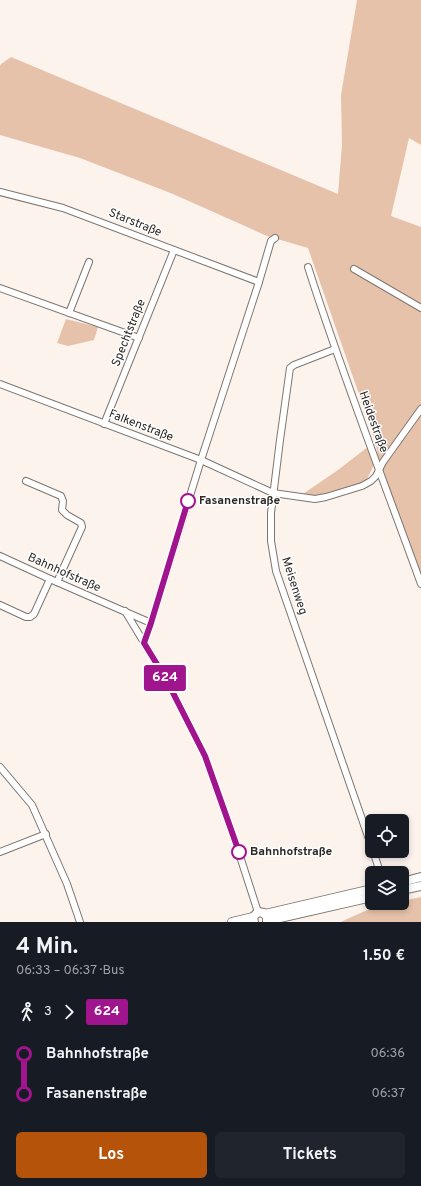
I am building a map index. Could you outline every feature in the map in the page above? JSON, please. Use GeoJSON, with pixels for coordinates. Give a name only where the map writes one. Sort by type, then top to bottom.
{"type":"FeatureCollection","features":[{"type":"Feature","properties":{"kind":"street","name":"Starstraße"},"geometry":{"type":"LineString","coordinates":[[0,192],[62,208],[259,282]]}},
{"type":"Feature","properties":{"kind":"street"},"geometry":{"type":"LineString","coordinates":[[144,643],[271,241],[274,238]]}},
{"type":"Feature","properties":{"kind":"street","name":"Spechtstraße"},"geometry":{"type":"LineString","coordinates":[[104,424],[174,250]]}},
{"type":"Feature","properties":{"kind":"street"},"geometry":{"type":"LineString","coordinates":[[69,313],[89,262]]}},
{"type":"Feature","properties":{"kind":"street","name":"Heidestraße"},"geometry":{"type":"LineString","coordinates":[[308,267],[325,315],[335,350],[421,584]]}},
{"type":"Feature","properties":{"kind":"street"},"geometry":{"type":"LineString","coordinates":[[354,269],[421,308]]}},
{"type":"Feature","properties":{"kind":"street"},"geometry":{"type":"LineString","coordinates":[[0,288],[139,338]]}},
{"type":"Feature","properties":{"kind":"street","name":"Meisenweg"},"geometry":{"type":"LineString","coordinates":[[335,350],[294,365],[290,368],[273,493],[271,541],[276,571],[365,828]]}},
{"type":"Feature","properties":{"kind":"street","name":"Falkenstraße"},"geometry":{"type":"LineString","coordinates":[[0,384],[201,460],[273,493],[315,499],[362,486],[371,481],[376,476],[383,462],[421,409]]}},
{"type":"Feature","properties":{"kind":"street"},"geometry":{"type":"LineString","coordinates":[[26,481],[61,496],[64,501],[62,510],[66,515],[81,523],[82,527],[57,582]]}},
{"type":"Feature","properties":{"kind":"street","name":"Bahnhofstraße"},"geometry":{"type":"LineString","coordinates":[[0,556],[125,611]]}},
{"type":"Feature","properties":{"kind":"street"},"geometry":{"type":"LineString","coordinates":[[0,605],[26,617],[30,617],[34,614],[50,579]]}},
{"type":"Feature","properties":{"kind":"street"},"geometry":{"type":"LineString","coordinates":[[125,611],[151,623]]}},
{"type":"Feature","properties":{"kind":"street"},"geometry":{"type":"LineString","coordinates":[[125,611],[166,679],[207,760],[261,918]]}},
{"type":"Feature","properties":{"kind":"street"},"geometry":{"type":"LineString","coordinates":[[0,767],[32,805],[67,884],[80,922]]}},
{"type":"Feature","properties":{"kind":"street"},"geometry":{"type":"LineString","coordinates":[[0,852],[46,834]]}},
{"type":"Feature","properties":{"kind":"street"},"geometry":{"type":"LineString","coordinates":[[409,880],[421,877]]}},
{"type":"Feature","properties":{"kind":"street"},"geometry":{"type":"LineString","coordinates":[[409,889],[421,886]]}},
{"type":"Feature","properties":{"kind":"street"},"geometry":{"type":"LineString","coordinates":[[261,918],[365,891]]}},
{"type":"Feature","properties":{"kind":"street"},"geometry":{"type":"LineString","coordinates":[[232,922],[365,898]]}},
{"type":"Feature","properties":{"kind":"shaded area"},"geometry":{"type":"Polygon","coordinates":[[[357,0],[421,0],[421,145],[409,138],[391,216],[421,227],[421,578],[379,469],[376,443],[308,248],[267,236],[173,194],[80,158],[0,135],[0,66],[11,57],[338,194],[342,145],[341,95],[357,0]]]}},
{"type":"Feature","properties":{"kind":"shaded area"},"geometry":{"type":"Polygon","coordinates":[[[66,319],[98,327],[94,340],[68,346],[57,343],[66,319]]]}},
{"type":"Feature","properties":{"kind":"shaded area"},"geometry":{"type":"Polygon","coordinates":[[[369,446],[375,463],[366,481],[326,496],[300,496],[338,470],[369,446]]]}},
{"type":"Feature","properties":{"kind":"shaded area"},"geometry":{"type":"Polygon","coordinates":[[[421,897],[421,922],[341,922],[369,910],[409,910],[409,900],[421,897]]]}},
{"type":"Feature","properties":{"kind":"bus line","name":"624"},"geometry":{"type":"LineString","coordinates":[[188,501],[144,643],[166,679],[205,756],[239,852]]}},
{"type":"Feature","properties":{"kind":"place","name":"Fasanenstraße"},"geometry":{"type":"Point","coordinates":[188,501]}},
{"type":"Feature","properties":{"kind":"place","name":"Bahnhofstraße"},"geometry":{"type":"Point","coordinates":[239,852]}}]}
